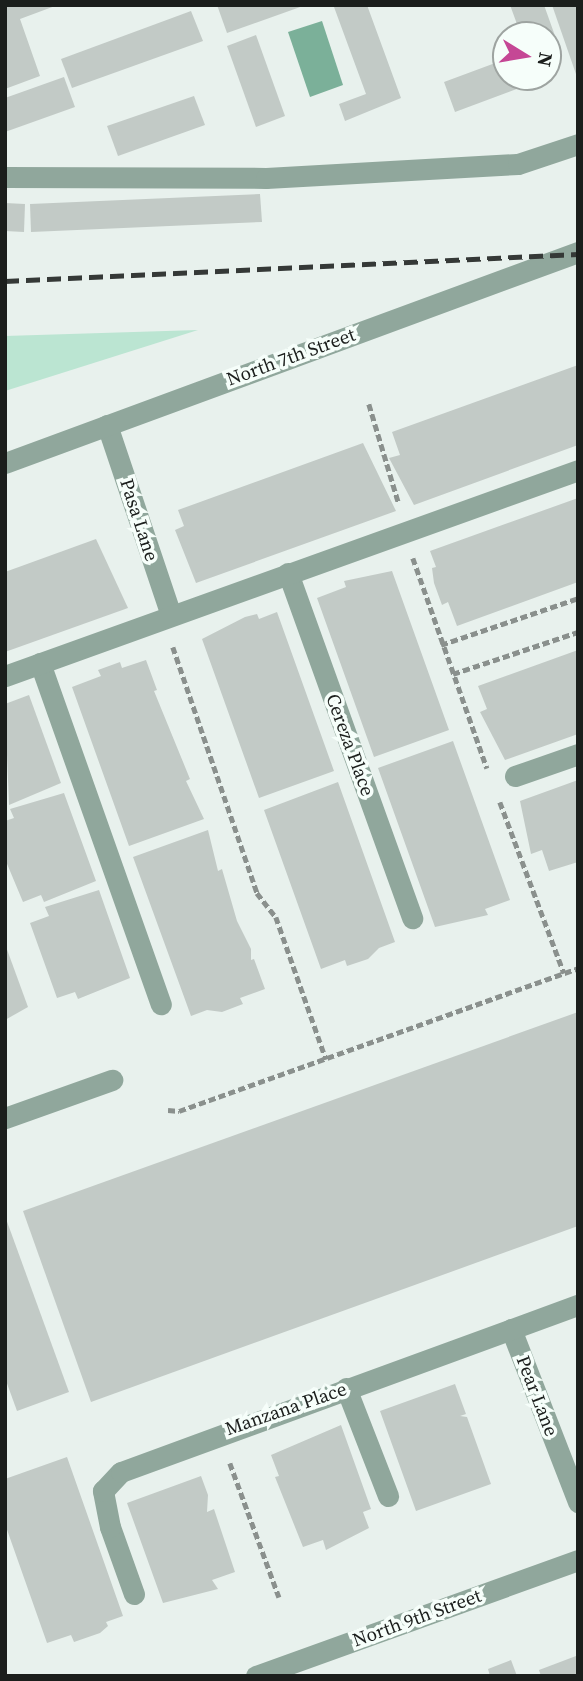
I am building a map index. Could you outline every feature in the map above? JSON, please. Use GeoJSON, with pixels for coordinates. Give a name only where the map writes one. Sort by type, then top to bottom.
{"type":"FeatureCollection","features":[{"type":"Feature","properties":{"kind":"street"},"geometry":{"type":"LineString","coordinates":[[5,177],[266,178],[505,164],[578,144]]}},
{"type":"Feature","properties":{"kind":"street","name":"North 7th Street"},"geometry":{"type":"LineString","coordinates":[[5,463],[578,252]]}},
{"type":"Feature","properties":{"kind":"street","name":"Pasa Lane"},"geometry":{"type":"LineString","coordinates":[[107,425],[171,615]]}},
{"type":"Feature","properties":{"kind":"street"},"geometry":{"type":"LineString","coordinates":[[5,676],[578,470]]}},
{"type":"Feature","properties":{"kind":"street","name":"Cereza Place"},"geometry":{"type":"LineString","coordinates":[[288,573],[412,918]]}},
{"type":"Feature","properties":{"kind":"street"},"geometry":{"type":"LineString","coordinates":[[40,663],[161,1004]]}},
{"type":"Feature","properties":{"kind":"street"},"geometry":{"type":"LineString","coordinates":[[515,776],[578,754]]}},
{"type":"Feature","properties":{"kind":"street"},"geometry":{"type":"LineString","coordinates":[[5,1118],[112,1080]]}},
{"type":"Feature","properties":{"kind":"street","name":"Manzana Place"},"geometry":{"type":"LineString","coordinates":[[134,1594],[110,1527],[103,1491],[121,1472],[578,1305]]}},
{"type":"Feature","properties":{"kind":"street","name":"Pear Lane"},"geometry":{"type":"LineString","coordinates":[[511,1329],[578,1502]]}},
{"type":"Feature","properties":{"kind":"street"},"geometry":{"type":"LineString","coordinates":[[346,1388],[388,1496]]}},
{"type":"Feature","properties":{"kind":"street","name":"North 9th Street"},"geometry":{"type":"LineString","coordinates":[[256,1676],[578,1560]]}},
{"type":"Feature","properties":{"kind":"path"},"geometry":{"type":"LineString","coordinates":[[369,404],[402,513]]}},
{"type":"Feature","properties":{"kind":"path"},"geometry":{"type":"LineString","coordinates":[[441,645],[578,598]]}},
{"type":"Feature","properties":{"kind":"path"},"geometry":{"type":"LineString","coordinates":[[171,615],[172,642],[257,893],[276,917],[326,1059]]}},
{"type":"Feature","properties":{"kind":"path"},"geometry":{"type":"LineString","coordinates":[[453,674],[578,632]]}},
{"type":"Feature","properties":{"kind":"path"},"geometry":{"type":"LineString","coordinates":[[168,1110],[179,1111],[578,968]]}},
{"type":"Feature","properties":{"kind":"path"},"geometry":{"type":"LineString","coordinates":[[226,1452],[279,1597]]}},
{"type":"Feature","properties":{"kind":"shaded area"},"geometry":{"type":"Polygon","coordinates":[[[322,21],[343,85],[310,97],[288,32],[322,21]]]}},
{"type":"Feature","properties":{"kind":"shaded area"},"geometry":{"type":"Polygon","coordinates":[[[198,330],[5,391],[5,336],[198,330]]]}},
{"type":"Feature","properties":{"kind":"building"},"geometry":{"type":"Polygon","coordinates":[[[5,5],[55,6],[20,19],[40,76],[5,89],[5,5]]]}},
{"type":"Feature","properties":{"kind":"building"},"geometry":{"type":"Polygon","coordinates":[[[217,5],[303,5],[303,6],[227,33],[217,5]]]}},
{"type":"Feature","properties":{"kind":"building"},"geometry":{"type":"Polygon","coordinates":[[[367,5],[401,98],[345,121],[339,104],[366,94],[334,7],[367,5]]]}},
{"type":"Feature","properties":{"kind":"building"},"geometry":{"type":"Polygon","coordinates":[[[510,5],[544,5],[550,21],[516,21],[510,5]]]}},
{"type":"Feature","properties":{"kind":"building"},"geometry":{"type":"Polygon","coordinates":[[[552,5],[578,5],[578,77],[562,34],[562,21],[558,21],[552,5]]]}},
{"type":"Feature","properties":{"kind":"building"},"geometry":{"type":"Polygon","coordinates":[[[191,11],[203,41],[72,88],[61,59],[191,11]]]}},
{"type":"Feature","properties":{"kind":"building"},"geometry":{"type":"Polygon","coordinates":[[[256,35],[285,116],[256,127],[227,46],[256,35]]]}},
{"type":"Feature","properties":{"kind":"building"},"geometry":{"type":"Polygon","coordinates":[[[492,64],[492,91],[511,91],[455,112],[444,82],[492,64]]]}},
{"type":"Feature","properties":{"kind":"building"},"geometry":{"type":"Polygon","coordinates":[[[64,77],[75,107],[5,132],[5,98],[64,77]]]}},
{"type":"Feature","properties":{"kind":"building"},"geometry":{"type":"Polygon","coordinates":[[[194,96],[205,125],[118,156],[107,126],[194,96]]]}},
{"type":"Feature","properties":{"kind":"building"},"geometry":{"type":"Polygon","coordinates":[[[260,194],[262,222],[31,232],[30,204],[260,194]]]}},
{"type":"Feature","properties":{"kind":"building"},"geometry":{"type":"Polygon","coordinates":[[[5,203],[25,204],[24,232],[5,231],[5,203]]]}},
{"type":"Feature","properties":{"kind":"building"},"geometry":{"type":"Polygon","coordinates":[[[578,365],[578,445],[414,505],[389,458],[400,455],[392,432],[578,365]]]}},
{"type":"Feature","properties":{"kind":"building"},"geometry":{"type":"Polygon","coordinates":[[[363,443],[396,511],[196,583],[175,530],[184,526],[178,510],[363,443]]]}},
{"type":"Feature","properties":{"kind":"building"},"geometry":{"type":"Polygon","coordinates":[[[578,498],[578,582],[457,626],[448,602],[442,605],[434,583],[432,568],[436,567],[430,551],[578,498]]]}},
{"type":"Feature","properties":{"kind":"building"},"geometry":{"type":"Polygon","coordinates":[[[96,539],[128,608],[5,652],[5,572],[96,539]]]}},
{"type":"Feature","properties":{"kind":"building"},"geometry":{"type":"Polygon","coordinates":[[[392,571],[449,730],[374,757],[317,598],[346,587],[344,581],[392,571]]]}},
{"type":"Feature","properties":{"kind":"building"},"geometry":{"type":"Polygon","coordinates":[[[277,612],[334,771],[259,798],[202,639],[245,617],[257,614],[259,619],[277,612]]]}},
{"type":"Feature","properties":{"kind":"building"},"geometry":{"type":"Polygon","coordinates":[[[578,650],[578,734],[505,760],[480,712],[487,709],[478,686],[578,650]]]}},
{"type":"Feature","properties":{"kind":"building"},"geometry":{"type":"Polygon","coordinates":[[[146,660],[157,690],[154,691],[190,779],[186,781],[204,819],[129,846],[72,687],[101,676],[98,670],[120,662],[122,668],[146,660]]]}},
{"type":"Feature","properties":{"kind":"building"},"geometry":{"type":"Polygon","coordinates":[[[29,695],[61,783],[9,805],[5,704],[29,695]]]}},
{"type":"Feature","properties":{"kind":"building"},"geometry":{"type":"Polygon","coordinates":[[[453,741],[510,900],[485,909],[488,915],[435,927],[378,768],[453,741]]]}},
{"type":"Feature","properties":{"kind":"building"},"geometry":{"type":"Polygon","coordinates":[[[578,780],[578,862],[549,871],[542,850],[531,854],[520,801],[578,780]]]}},
{"type":"Feature","properties":{"kind":"building"},"geometry":{"type":"Polygon","coordinates":[[[338,782],[395,942],[379,948],[368,959],[347,966],[345,960],[321,969],[264,810],[338,782]]]}},
{"type":"Feature","properties":{"kind":"building"},"geometry":{"type":"Polygon","coordinates":[[[64,793],[96,881],[44,902],[41,895],[23,902],[5,859],[5,821],[14,818],[10,809],[64,793]]]}},
{"type":"Feature","properties":{"kind":"building"},"geometry":{"type":"Polygon","coordinates":[[[208,830],[218,871],[222,869],[237,921],[251,949],[251,960],[254,959],[265,989],[240,998],[243,1004],[222,1012],[207,1010],[191,1016],[133,857],[208,830]]]}},
{"type":"Feature","properties":{"kind":"building"},"geometry":{"type":"Polygon","coordinates":[[[99,890],[130,978],[78,999],[75,992],[57,998],[30,923],[49,916],[45,907],[99,890]]]}},
{"type":"Feature","properties":{"kind":"building"},"geometry":{"type":"Polygon","coordinates":[[[5,944],[28,1007],[5,1020],[5,944]]]}},
{"type":"Feature","properties":{"kind":"building"},"geometry":{"type":"Polygon","coordinates":[[[578,1012],[578,1226],[91,1402],[23,1211],[578,1012]]]}},
{"type":"Feature","properties":{"kind":"building"},"geometry":{"type":"Polygon","coordinates":[[[5,1216],[69,1392],[17,1411],[5,1378],[5,1216]]]}},
{"type":"Feature","properties":{"kind":"building"},"geometry":{"type":"Polygon","coordinates":[[[455,1384],[466,1414],[460,1416],[467,1417],[491,1484],[416,1511],[380,1411],[455,1384]]]}},
{"type":"Feature","properties":{"kind":"building"},"geometry":{"type":"Polygon","coordinates":[[[341,1425],[371,1509],[363,1512],[369,1528],[326,1550],[323,1540],[303,1547],[275,1477],[279,1476],[271,1455],[341,1425]]]}},
{"type":"Feature","properties":{"kind":"building"},"geometry":{"type":"Polygon","coordinates":[[[67,1457],[123,1616],[106,1622],[108,1626],[100,1633],[74,1642],[71,1635],[47,1643],[5,1524],[5,1479],[67,1457]]]}},
{"type":"Feature","properties":{"kind":"building"},"geometry":{"type":"Polygon","coordinates":[[[201,1476],[208,1495],[207,1512],[214,1509],[235,1572],[212,1580],[218,1589],[163,1603],[127,1503],[201,1476]]]}},
{"type":"Feature","properties":{"kind":"building"},"geometry":{"type":"Polygon","coordinates":[[[576,1656],[578,1676],[541,1676],[539,1670],[576,1656]]]}},
{"type":"Feature","properties":{"kind":"building"},"geometry":{"type":"Polygon","coordinates":[[[511,1660],[517,1676],[490,1676],[488,1669],[511,1660]]]}},
{"type":"Feature","properties":{"kind":"railway"},"geometry":{"type":"LineString","coordinates":[[5,281],[578,254]]}}]}
